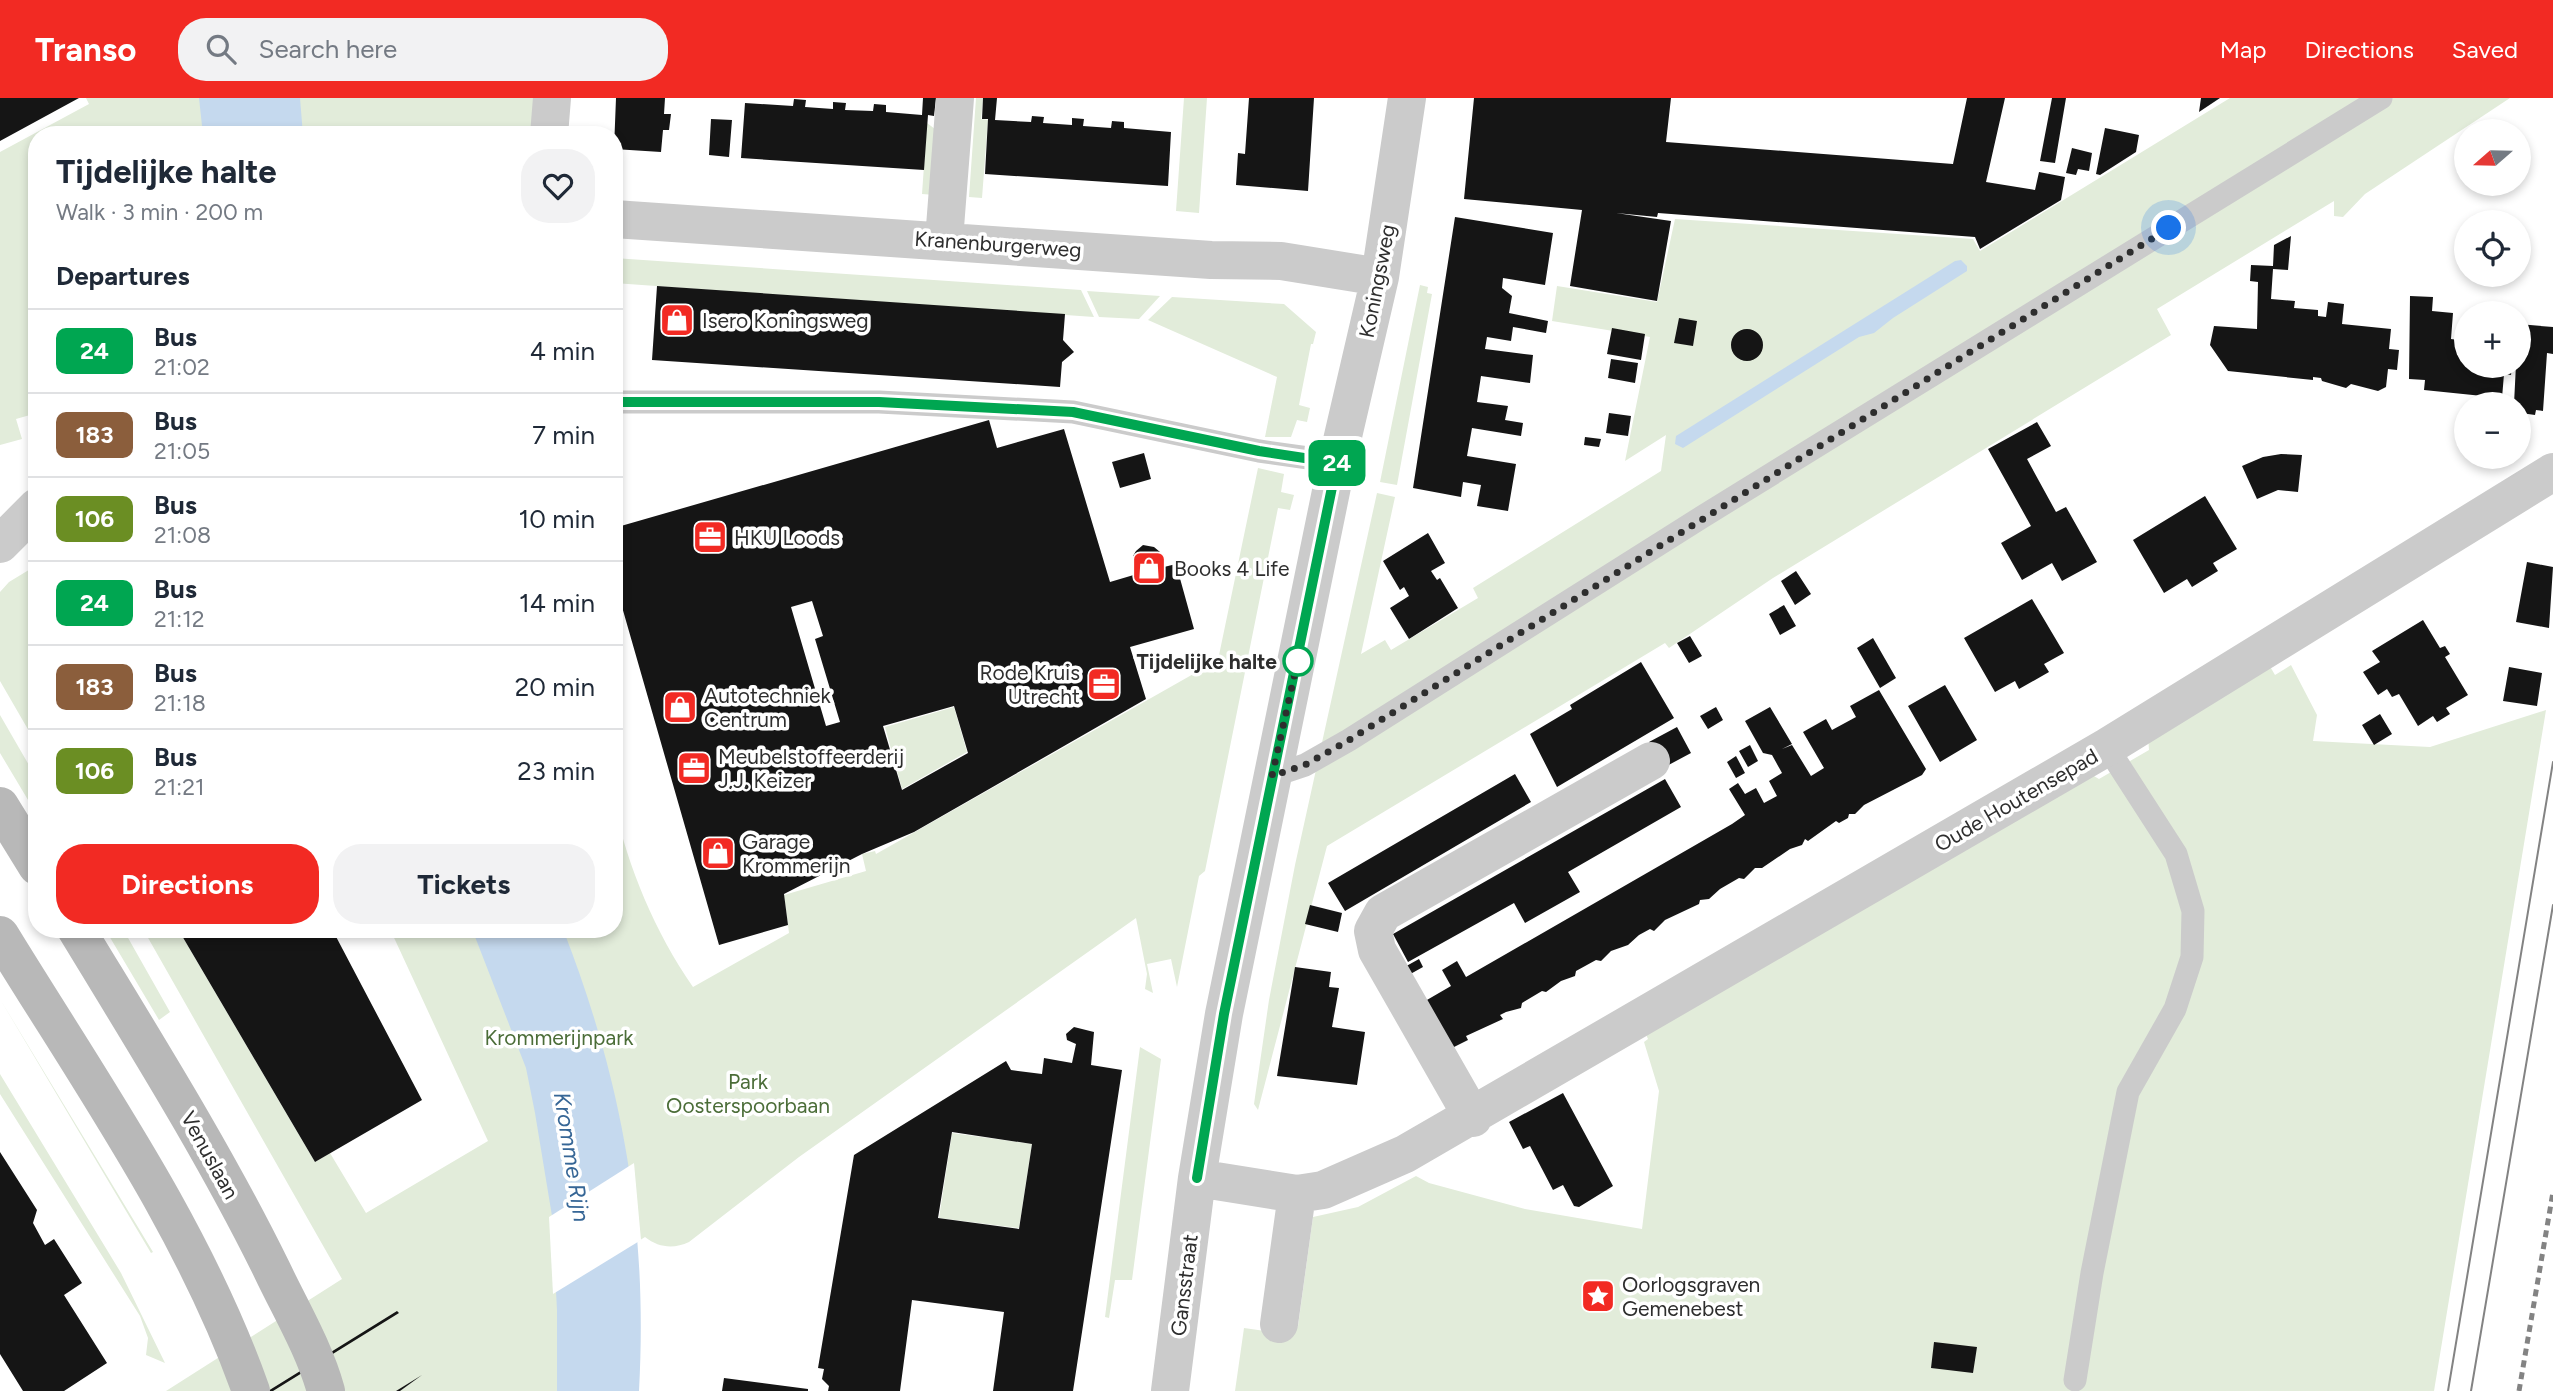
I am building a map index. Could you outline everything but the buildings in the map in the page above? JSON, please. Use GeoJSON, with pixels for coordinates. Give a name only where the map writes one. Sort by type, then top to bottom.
{"type":"FeatureCollection","features":[{"type":"Feature","properties":{"kind":"main road"},"geometry":{"type":"LineString","coordinates":[[0,806],[28,851]]}},
{"type":"Feature","properties":{"kind":"main road"},"geometry":{"type":"LineString","coordinates":[[0,935],[178,1226],[218,1307],[251,1391]]}},
{"type":"Feature","properties":{"kind":"main road","name":"Venuslaan"},"geometry":{"type":"LineString","coordinates":[[82,938],[173,1087],[258,1241],[318,1364],[326,1391]]}},
{"type":"Feature","properties":{"kind":"street"},"geometry":{"type":"LineString","coordinates":[[550,126],[552,98]]}},
{"type":"Feature","properties":{"kind":"street"},"geometry":{"type":"LineString","coordinates":[[944,240],[955,98]]}},
{"type":"Feature","properties":{"kind":"street","name":"Koningsweg"},"geometry":{"type":"LineString","coordinates":[[1197,1178],[1224,1014],[1272,776],[1337,463],[1380,278],[1408,98]]}},
{"type":"Feature","properties":{"kind":"street","name":"Kranenburgerweg"},"geometry":{"type":"LineString","coordinates":[[623,220],[1211,260],[1282,261],[1380,278]]}},
{"type":"Feature","properties":{"kind":"street","name":"Oude Houtensepad"},"geometry":{"type":"LineString","coordinates":[[1197,1178],[1297,1194],[1323,1190],[1360,1176],[1472,1118],[2107,747],[2553,472]]}},
{"type":"Feature","properties":{"kind":"street"},"geometry":{"type":"LineString","coordinates":[[0,505],[28,497]]}},
{"type":"Feature","properties":{"kind":"street"},"geometry":{"type":"LineString","coordinates":[[0,544],[28,516]]}},
{"type":"Feature","properties":{"kind":"street"},"geometry":{"type":"LineString","coordinates":[[1472,1118],[1377,950],[1373,931],[1383,913],[1651,761]]}},
{"type":"Feature","properties":{"kind":"street","name":"Gansstraat"},"geometry":{"type":"LineString","coordinates":[[1170,1391],[1197,1178]]}},
{"type":"Feature","properties":{"kind":"street"},"geometry":{"type":"LineString","coordinates":[[1279,1324],[1297,1194]]}},
{"type":"Feature","properties":{"kind":"lane"},"geometry":{"type":"LineString","coordinates":[[1272,776],[1305,765],[1349,740],[1690,525],[2381,98]]}},
{"type":"Feature","properties":{"kind":"lane"},"geometry":{"type":"LineString","coordinates":[[623,402],[879,402],[1073,412],[1259,451],[1337,463]]}},
{"type":"Feature","properties":{"kind":"lane"},"geometry":{"type":"LineString","coordinates":[[2075,1380],[2092,1273],[2128,1092],[2175,1009],[2192,957],[2193,911],[2176,854],[2107,747]]}},
{"type":"Feature","properties":{"kind":"green space"},"geometry":{"type":"Polygon","coordinates":[[[86,98],[539,98],[537,126],[48,126],[89,104],[86,98]]]}},
{"type":"Feature","properties":{"kind":"green space"},"geometry":{"type":"Polygon","coordinates":[[[976,98],[983,98],[981,119],[988,120],[982,198],[969,197],[976,98]]]}},
{"type":"Feature","properties":{"kind":"green space"},"geometry":{"type":"Polygon","coordinates":[[[1184,98],[1207,98],[1199,213],[1176,211],[1184,98]]]}},
{"type":"Feature","properties":{"kind":"green space"},"geometry":{"type":"Polygon","coordinates":[[[2230,98],[2510,98],[2478,119],[2454,119],[2454,135],[2365,194],[2343,217],[2334,216],[2334,201],[2157,309],[2171,335],[1773,578],[1669,648],[1665,643],[1327,846],[1258,1110],[1254,1104],[1269,1000],[1295,865],[1377,493],[1395,497],[1361,654],[1385,640],[1391,650],[1478,598],[1473,588],[1661,471],[1666,435],[1625,461],[1650,337],[1552,321],[1557,286],[1657,302],[1675,219],[1973,239],[1980,251],[2230,98]]]}},
{"type":"Feature","properties":{"kind":"green space"},"geometry":{"type":"Polygon","coordinates":[[[927,123],[939,132],[935,195],[922,194],[927,123]]]}},
{"type":"Feature","properties":{"kind":"green space"},"geometry":{"type":"Polygon","coordinates":[[[28,137],[28,416],[16,419],[22,439],[0,445],[0,152],[28,137]]]}},
{"type":"Feature","properties":{"kind":"green space"},"geometry":{"type":"Polygon","coordinates":[[[623,259],[1081,290],[1094,317],[623,284],[623,259]]]}},
{"type":"Feature","properties":{"kind":"green space"},"geometry":{"type":"Polygon","coordinates":[[[1420,285],[1428,287],[1427,293],[1432,294],[1397,485],[1380,482],[1420,285]]]}},
{"type":"Feature","properties":{"kind":"green space"},"geometry":{"type":"Polygon","coordinates":[[[1087,291],[1160,296],[1139,319],[1099,317],[1087,291]]]}},
{"type":"Feature","properties":{"kind":"green space"},"geometry":{"type":"Polygon","coordinates":[[[1172,297],[1284,304],[1316,332],[1311,344],[1299,405],[1310,408],[1307,422],[1297,420],[1291,437],[1265,437],[1277,377],[1148,320],[1172,297]]]}},
{"type":"Feature","properties":{"kind":"green space"},"geometry":{"type":"Polygon","coordinates":[[[1258,468],[1284,474],[1281,492],[1294,495],[1290,510],[1278,508],[1205,871],[1199,876],[1177,987],[1171,959],[1147,964],[1153,993],[1145,989],[1147,974],[1136,918],[799,1157],[689,1242],[667,1246],[645,1237],[557,1293],[557,1391],[166,1391],[342,1279],[148,938],[183,938],[315,1162],[330,1153],[366,1213],[488,1141],[394,938],[623,938],[623,837],[644,899],[693,987],[789,933],[784,895],[866,871],[862,854],[875,851],[876,854],[1218,660],[1258,468]]]}},
{"type":"Feature","properties":{"kind":"green space"},"geometry":{"type":"Polygon","coordinates":[[[28,570],[28,729],[0,681],[0,592],[9,582],[28,570]]]}},
{"type":"Feature","properties":{"kind":"green space"},"geometry":{"type":"Polygon","coordinates":[[[2268,663],[2275,675],[2291,665],[2317,715],[2313,741],[2430,747],[2546,710],[2434,1391],[1235,1391],[1244,1328],[1292,1335],[1298,1326],[1313,1217],[1358,1207],[1416,1176],[1429,1183],[1525,1209],[1642,1229],[1659,1091],[1644,1042],[1648,1039],[1644,1030],[2087,772],[2099,779],[2149,750],[2148,736],[2268,663]]]}},
{"type":"Feature","properties":{"kind":"green space"},"geometry":{"type":"Polygon","coordinates":[[[954,707],[967,752],[902,789],[885,727],[954,707]]]}},
{"type":"Feature","properties":{"kind":"green space"},"geometry":{"type":"Polygon","coordinates":[[[0,715],[28,763],[28,800],[0,753],[0,715]]]}},
{"type":"Feature","properties":{"kind":"green space"},"geometry":{"type":"Polygon","coordinates":[[[110,938],[128,938],[170,1012],[159,1020],[110,938]]]}},
{"type":"Feature","properties":{"kind":"green space"},"geometry":{"type":"Polygon","coordinates":[[[0,999],[153,1252],[151,1253],[0,999]]]}},
{"type":"Feature","properties":{"kind":"green space"},"geometry":{"type":"Polygon","coordinates":[[[1140,1047],[1161,1059],[1132,1280],[1115,1280],[1109,1318],[1105,1317],[1140,1047]]]}},
{"type":"Feature","properties":{"kind":"green space"},"geometry":{"type":"Polygon","coordinates":[[[0,1074],[121,1273],[165,1363],[146,1355],[148,1338],[140,1316],[0,1094],[0,1074]]]}},
{"type":"Feature","properties":{"kind":"green space"},"geometry":{"type":"Polygon","coordinates":[[[952,1133],[1032,1144],[1019,1228],[939,1218],[952,1133]]]}},
{"type":"Feature","properties":{"kind":"water"},"geometry":{"type":"Polygon","coordinates":[[[199,98],[300,98],[302,126],[202,126],[199,98]]]}},
{"type":"Feature","properties":{"kind":"water"},"geometry":{"type":"Polygon","coordinates":[[[1961,260],[1967,266],[1967,271],[1874,333],[1859,337],[1683,448],[1675,444],[1676,436],[1955,261],[1961,260]]]}},
{"type":"Feature","properties":{"kind":"water","name":"Kromme Rijn"},"geometry":{"type":"Polygon","coordinates":[[[475,938],[566,938],[584,986],[616,1099],[635,1213],[641,1330],[639,1391],[557,1391],[557,1310],[552,1216],[526,1068],[475,938]]]}},
{"type":"Feature","properties":{"kind":"pier"},"geometry":{"type":"Polygon","coordinates":[[[634,1163],[641,1240],[553,1294],[549,1217],[634,1163]]]}},
{"type":"Feature","properties":{"kind":"tram line"},"geometry":{"type":"LineString","coordinates":[[2448,1391],[2553,762]]}},
{"type":"Feature","properties":{"kind":"tram line"},"geometry":{"type":"LineString","coordinates":[[2471,1391],[2553,905]]}},
{"type":"Feature","properties":{"kind":"railway"},"geometry":{"type":"LineString","coordinates":[[2519,1391],[2553,1192]]}},
{"type":"Feature","properties":{"kind":"bus line","name":"24"},"geometry":{"type":"LineString","coordinates":[[623,402],[879,402],[1073,412],[1259,451],[1337,463],[1224,1014],[1197,1178]]}},
{"type":"Feature","properties":{"kind":"place","name":"Isero Koningsweg"},"geometry":{"type":"Point","coordinates":[677,320]}},
{"type":"Feature","properties":{"kind":"place","name":"HKU Loods"},"geometry":{"type":"Point","coordinates":[710,537]}},
{"type":"Feature","properties":{"kind":"place","name":"Books 4 Life"},"geometry":{"type":"Point","coordinates":[1149,568]}},
{"type":"Feature","properties":{"kind":"place","name":"Tijdelijke halte"},"geometry":{"type":"Point","coordinates":[1298,661]}},
{"type":"Feature","properties":{"kind":"place","name":"Rode Kruis Utrecht"},"geometry":{"type":"Point","coordinates":[1104,684]}},
{"type":"Feature","properties":{"kind":"place","name":"Autotechniek Centrum"},"geometry":{"type":"Point","coordinates":[680,707]}},
{"type":"Feature","properties":{"kind":"place","name":"Meubelstoffeerderij J.J. Keizer"},"geometry":{"type":"Point","coordinates":[694,768]}},
{"type":"Feature","properties":{"kind":"place","name":"Garage Krommerijn"},"geometry":{"type":"Point","coordinates":[718,853]}},
{"type":"Feature","properties":{"kind":"place","name":"Oorlogsgraven Gemenebest"},"geometry":{"type":"Point","coordinates":[1598,1296]}},
{"type":"Feature","properties":{"kind":"route"},"geometry":{"type":"LineString","coordinates":[[1298,661],[1300,650],[1272,776],[1305,765],[1349,740],[1702,517],[2169,228]]}},
{"type":"Feature","properties":{"kind":"park label","name":"Krommerijnpark"},"geometry":{"type":"Point","coordinates":[559,1037]}},
{"type":"Feature","properties":{"kind":"park label","name":"Park Oosterspoorbaan"},"geometry":{"type":"Point","coordinates":[748,1093]}}]}
